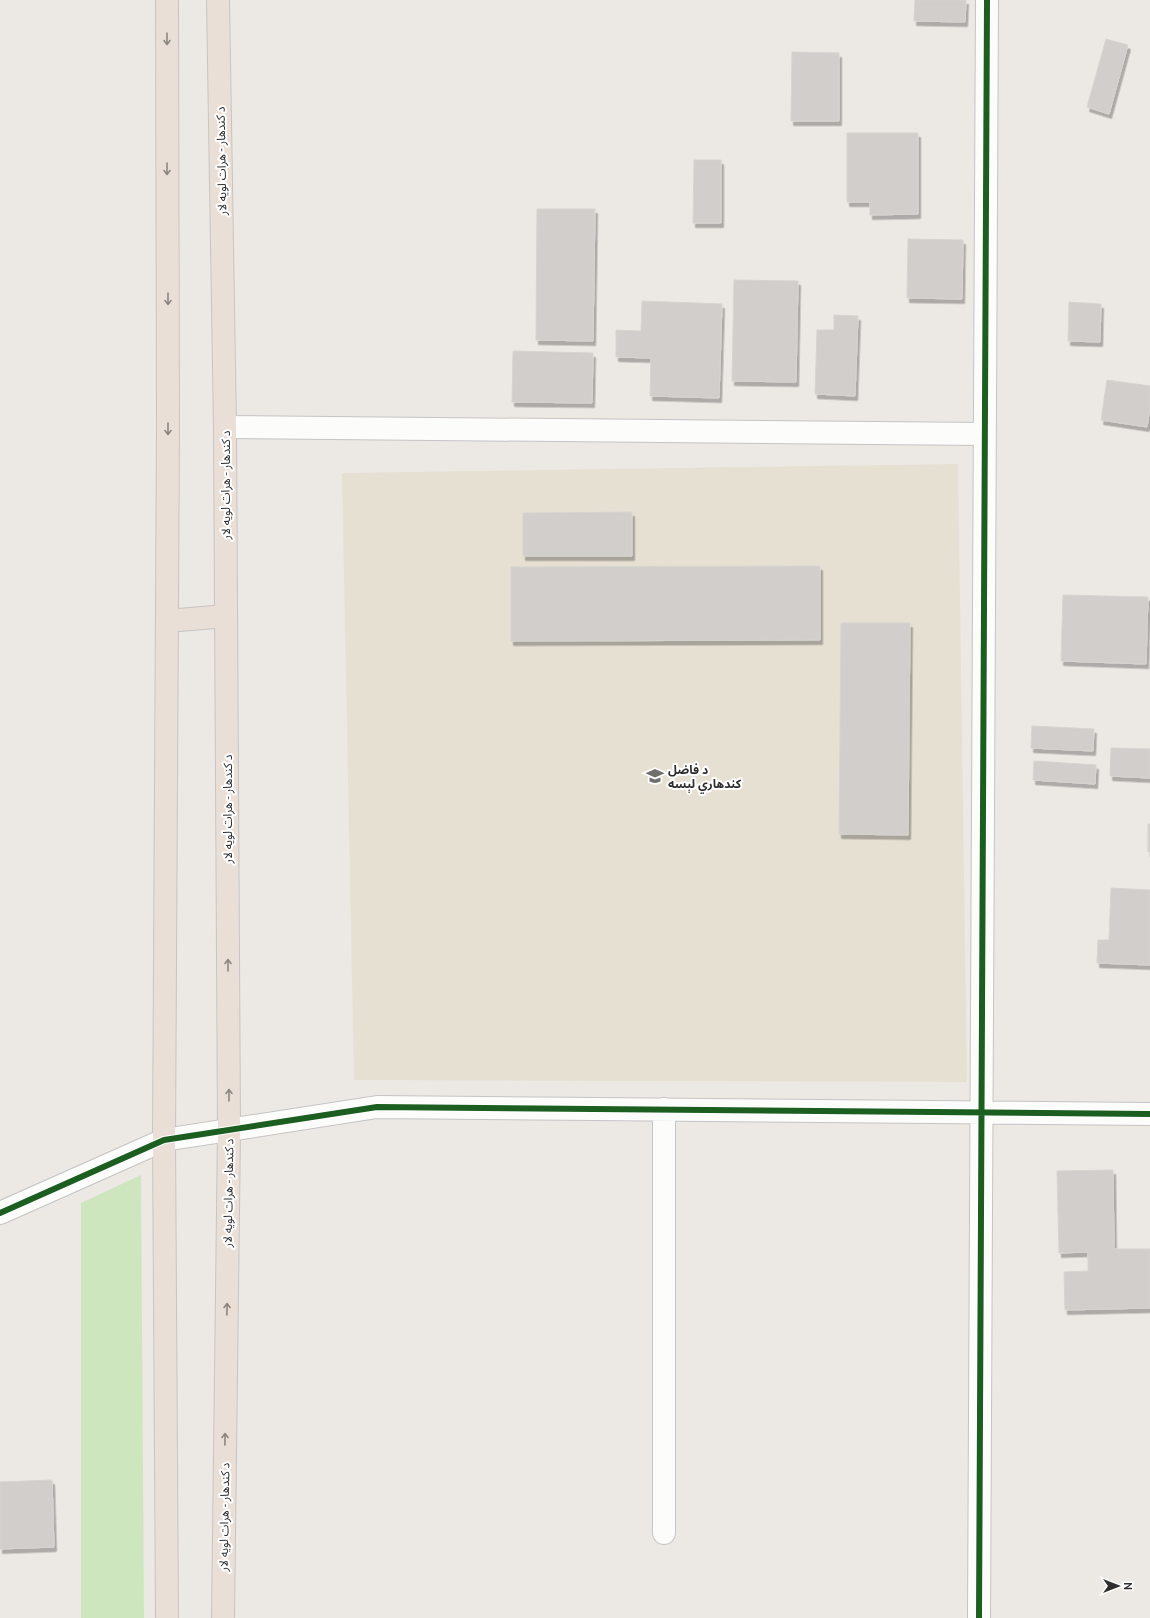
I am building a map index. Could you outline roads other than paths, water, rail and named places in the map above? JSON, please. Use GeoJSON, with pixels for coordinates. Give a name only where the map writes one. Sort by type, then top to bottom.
{"type":"FeatureCollection","features":[{"type":"Feature","properties":{"kind":"highway"},"geometry":{"type":"LineString","coordinates":[[167,0],[167,621],[164,1140],[167,1618]]}},
{"type":"Feature","properties":{"kind":"highway","name":"د کندهار - هرات لويه لار"},"geometry":{"type":"LineString","coordinates":[[218,0],[225,427],[229,1130],[223,1618]]}},
{"type":"Feature","properties":{"kind":"highway"},"geometry":{"type":"LineString","coordinates":[[167,621],[226,616]]}},
{"type":"Feature","properties":{"kind":"street"},"geometry":{"type":"LineString","coordinates":[[978,1618],[987,0]]}},
{"type":"Feature","properties":{"kind":"street"},"geometry":{"type":"LineString","coordinates":[[225,427],[984,434]]}},
{"type":"Feature","properties":{"kind":"street"},"geometry":{"type":"LineString","coordinates":[[0,1213],[164,1140],[377,1107],[1150,1114]]}},
{"type":"Feature","properties":{"kind":"street"},"geometry":{"type":"LineString","coordinates":[[664,1109],[664,1533]]}},
{"type":"Feature","properties":{"kind":"place","name":"د فاضل کندهاري لېسه"},"geometry":{"type":"Point","coordinates":[655,776]}}]}
